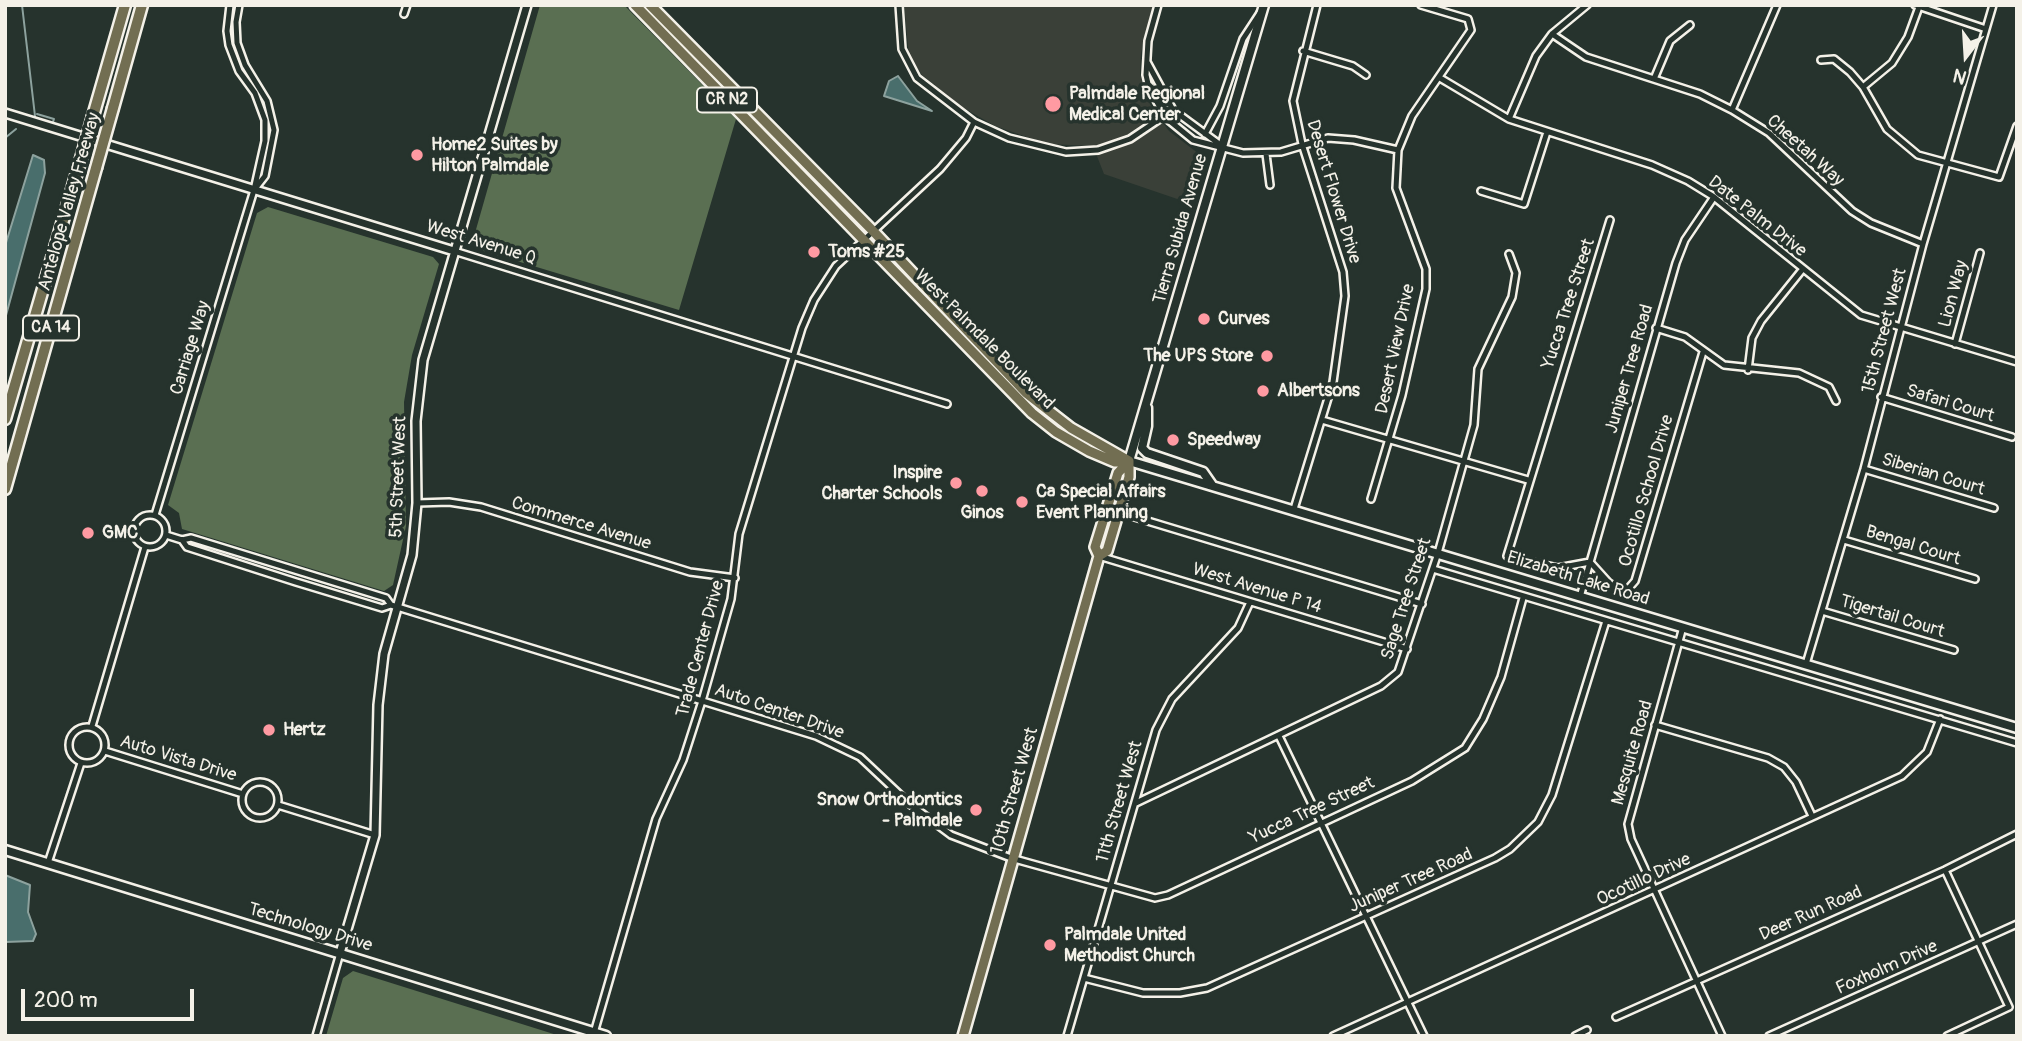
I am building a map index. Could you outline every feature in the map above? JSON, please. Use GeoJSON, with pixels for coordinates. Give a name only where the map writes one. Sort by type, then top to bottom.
{"type":"FeatureCollection","features":[{"type":"Feature","properties":{"kind":"highway","name":"Antelope Valley Freeway"},"geometry":{"type":"LineString","coordinates":[[5,419],[125,5]]}},
{"type":"Feature","properties":{"kind":"highway","name":"Antelope Valley Freeway"},"geometry":{"type":"LineString","coordinates":[[5,489],[142,5]]}},
{"type":"Feature","properties":{"kind":"main road","name":"West Palmdale Boulevard"},"geometry":{"type":"LineString","coordinates":[[635,5],[1024,406],[1056,432],[1079,445],[1115,462],[1129,461]]}},
{"type":"Feature","properties":{"kind":"main road","name":"West Palmdale Boulevard"},"geometry":{"type":"LineString","coordinates":[[650,5],[874,232],[1031,397],[1071,428],[1129,461]]}},
{"type":"Feature","properties":{"kind":"main road","name":"Tierra Subida Avenue"},"geometry":{"type":"LineString","coordinates":[[1129,461],[1264,6]]}},
{"type":"Feature","properties":{"kind":"main road"},"geometry":{"type":"LineString","coordinates":[[661,32],[668,24]]}},
{"type":"Feature","properties":{"kind":"main road"},"geometry":{"type":"LineString","coordinates":[[1024,406],[1031,397]]}},
{"type":"Feature","properties":{"kind":"main road"},"geometry":{"type":"LineString","coordinates":[[1147,398],[1147,426],[1142,448],[1147,453],[1203,472],[1212,485]]}},
{"type":"Feature","properties":{"kind":"main road","name":"Elizabeth Lake Road"},"geometry":{"type":"LineString","coordinates":[[1129,461],[1580,597],[2016,724]]}},
{"type":"Feature","properties":{"kind":"main road","name":"10th Street West"},"geometry":{"type":"LineString","coordinates":[[1099,556],[1107,551],[1129,477],[1129,461]]}},
{"type":"Feature","properties":{"kind":"main road","name":"10th Street West"},"geometry":{"type":"LineString","coordinates":[[963,1036],[1099,556],[1095,547],[1118,473],[1129,461]]}},
{"type":"Feature","properties":{"kind":"main road","name":"Technology Drive"},"geometry":{"type":"LineString","coordinates":[[5,849],[606,1036]]}},
{"type":"Feature","properties":{"kind":"street"},"geometry":{"type":"LineString","coordinates":[[230,5],[226,31],[239,71],[265,120],[265,141],[254,190]]}},
{"type":"Feature","properties":{"kind":"street"},"geometry":{"type":"LineString","coordinates":[[239,5],[235,30],[241,54],[271,112],[274,142],[265,176],[254,190]]}},
{"type":"Feature","properties":{"kind":"street"},"geometry":{"type":"LineString","coordinates":[[404,14],[407,5]]}},
{"type":"Feature","properties":{"kind":"street","name":"5th Street West"},"geometry":{"type":"LineString","coordinates":[[316,1036],[376,835],[378,705],[383,654],[394,606],[412,555],[417,503],[418,390],[423,360],[527,5]]}},
{"type":"Feature","properties":{"kind":"street"},"geometry":{"type":"LineString","coordinates":[[899,5],[901,39],[909,67],[932,93],[974,122],[1049,150],[1083,152],[1130,139],[1166,118],[1173,110]]}},
{"type":"Feature","properties":{"kind":"street"},"geometry":{"type":"LineString","coordinates":[[1158,5],[1148,41],[1149,88],[1166,118],[1193,140],[1243,153],[1266,154],[1338,138],[1398,150]]}},
{"type":"Feature","properties":{"kind":"street","name":"Desert Flower Drive"},"geometry":{"type":"LineString","coordinates":[[1294,509],[1333,382],[1345,309],[1345,283],[1302,144],[1293,101],[1303,51],[1317,5]]}},
{"type":"Feature","properties":{"kind":"street","name":"Desert View Drive"},"geometry":{"type":"LineString","coordinates":[[1371,499],[1389,440],[1426,289],[1426,269],[1396,188],[1398,150],[1412,116],[1471,30],[1468,19],[1421,5]]}},
{"type":"Feature","properties":{"kind":"street"},"geometry":{"type":"LineString","coordinates":[[1509,120],[1536,56],[1552,34],[1587,5]]}},
{"type":"Feature","properties":{"kind":"street"},"geometry":{"type":"LineString","coordinates":[[1732,110],[1777,5]]}},
{"type":"Feature","properties":{"kind":"street","name":"15th Street West"},"geometry":{"type":"LineString","coordinates":[[1806,664],[1844,540],[1923,244],[1993,5]]}},
{"type":"Feature","properties":{"kind":"street"},"geometry":{"type":"LineString","coordinates":[[1205,134],[1217,115],[1243,38],[1264,6]]}},
{"type":"Feature","properties":{"kind":"street"},"geometry":{"type":"LineString","coordinates":[[1863,87],[1892,63],[1908,37],[1917,6],[1986,29]]}},
{"type":"Feature","properties":{"kind":"street"},"geometry":{"type":"LineString","coordinates":[[1654,79],[1670,41],[1690,24]]}},
{"type":"Feature","properties":{"kind":"street"},"geometry":{"type":"LineString","coordinates":[[226,31],[235,30]]}},
{"type":"Feature","properties":{"kind":"street","name":"Cheetah Way"},"geometry":{"type":"LineString","coordinates":[[1552,34],[1586,57],[1700,94],[1732,110],[1769,133],[1852,211],[1871,223],[1923,244]]}},
{"type":"Feature","properties":{"kind":"street"},"geometry":{"type":"LineString","coordinates":[[1303,51],[1353,66],[1366,75]]}},
{"type":"Feature","properties":{"kind":"street"},"geometry":{"type":"LineString","coordinates":[[1821,60],[1834,59],[1863,87],[1887,129],[1901,143],[1918,155],[1947,165],[1999,177],[2017,126]]}},
{"type":"Feature","properties":{"kind":"street"},"geometry":{"type":"LineString","coordinates":[[1147,62],[1173,110],[1222,146]]}},
{"type":"Feature","properties":{"kind":"street"},"geometry":{"type":"LineString","coordinates":[[246,81],[253,77]]}},
{"type":"Feature","properties":{"kind":"street","name":"Date Palm Drive"},"geometry":{"type":"LineString","coordinates":[[1440,78],[1509,120],[1652,165],[1714,197],[1861,315],[2017,362]]}},
{"type":"Feature","properties":{"kind":"street","name":"West Avenue Q"},"geometry":{"type":"LineString","coordinates":[[5,113],[947,404]]}},
{"type":"Feature","properties":{"kind":"street","name":"Trade Center Drive"},"geometry":{"type":"LineString","coordinates":[[593,1034],[656,819],[683,760],[702,701],[735,578],[739,534],[792,357],[822,286],[836,266],[940,169],[966,138],[974,122]]}},
{"type":"Feature","properties":{"kind":"street"},"geometry":{"type":"LineString","coordinates":[[1481,191],[1524,204],[1547,132]]}},
{"type":"Feature","properties":{"kind":"street"},"geometry":{"type":"LineString","coordinates":[[265,141],[274,142]]}},
{"type":"Feature","properties":{"kind":"street"},"geometry":{"type":"LineString","coordinates":[[1266,154],[1270,185]]}},
{"type":"Feature","properties":{"kind":"street","name":"Carriage Way"},"geometry":{"type":"LineString","coordinates":[[155,515],[254,190]]}},
{"type":"Feature","properties":{"kind":"street","name":"Juniper Tree Road"},"geometry":{"type":"LineString","coordinates":[[1580,597],[1656,328],[1685,240],[1714,197]]}},
{"type":"Feature","properties":{"kind":"street","name":"Yucca Tree Street"},"geometry":{"type":"LineString","coordinates":[[1590,562],[1558,568],[1507,556],[1528,480],[1610,220]]}},
{"type":"Feature","properties":{"kind":"street","name":"Lion Way"},"geometry":{"type":"LineString","coordinates":[[1955,344],[1980,253]]}},
{"type":"Feature","properties":{"kind":"street","name":"Sage Tree Street"},"geometry":{"type":"LineString","coordinates":[[1136,803],[1381,686],[1398,671],[1438,553],[1474,425],[1478,369],[1512,297],[1516,273],[1508,254]]}},
{"type":"Feature","properties":{"kind":"street"},"geometry":{"type":"LineString","coordinates":[[1748,370],[1752,338],[1761,321],[1802,270]]}},
{"type":"Feature","properties":{"kind":"street"},"geometry":{"type":"LineString","coordinates":[[1656,328],[1685,337],[1724,365],[1748,370],[1799,373],[1829,387],[1836,401]]}},
{"type":"Feature","properties":{"kind":"street","name":"Ocotillo School Drive"},"geometry":{"type":"LineString","coordinates":[[1590,562],[1618,589],[1628,589],[1634,582],[1703,352]]}},
{"type":"Feature","properties":{"kind":"street","name":"Safari Court"},"geometry":{"type":"LineString","coordinates":[[1881,397],[2012,437]]}},
{"type":"Feature","properties":{"kind":"street"},"geometry":{"type":"LineString","coordinates":[[1322,420],[1528,480]]}},
{"type":"Feature","properties":{"kind":"street","name":"Siberian Court"},"geometry":{"type":"LineString","coordinates":[[1864,469],[1994,508]]}},
{"type":"Feature","properties":{"kind":"street","name":"Commerce Avenue"},"geometry":{"type":"LineString","coordinates":[[417,503],[449,502],[481,508],[690,572],[735,578]]}},
{"type":"Feature","properties":{"kind":"street","name":"West Avenue P 14"},"geometry":{"type":"LineString","coordinates":[[1118,512],[1422,604]]}},
{"type":"Feature","properties":{"kind":"street"},"geometry":{"type":"LineString","coordinates":[[155,515],[166,525],[166,535],[157,546],[145,547],[135,538],[134,529],[142,517],[155,515]]}},
{"type":"Feature","properties":{"kind":"street","name":"Auto Center Drive"},"geometry":{"type":"LineString","coordinates":[[166,535],[181,540],[191,538],[204,541],[386,598],[394,606]]}},
{"type":"Feature","properties":{"kind":"street","name":"Auto Center Drive"},"geometry":{"type":"LineString","coordinates":[[181,540],[187,547],[309,586],[383,608],[394,606],[839,745],[879,773],[911,804],[951,835],[1012,858]]}},
{"type":"Feature","properties":{"kind":"street","name":"Bengal Court"},"geometry":{"type":"LineString","coordinates":[[1844,540],[1975,579]]}},
{"type":"Feature","properties":{"kind":"street"},"geometry":{"type":"LineString","coordinates":[[92,726],[145,547]]}},
{"type":"Feature","properties":{"kind":"street","name":"West Avenue P 14"},"geometry":{"type":"LineString","coordinates":[[1099,556],[1407,649]]}},
{"type":"Feature","properties":{"kind":"street"},"geometry":{"type":"LineString","coordinates":[[1433,569],[2017,743]]}},
{"type":"Feature","properties":{"kind":"street","name":"Yucca Tree Street"},"geometry":{"type":"LineString","coordinates":[[1012,858],[1155,898],[1168,895],[1412,780],[1465,748],[1483,719],[1501,677],[1523,597]]}},
{"type":"Feature","properties":{"kind":"street","name":"11th Street West"},"geometry":{"type":"LineString","coordinates":[[1067,1036],[1163,713],[1171,699],[1238,628],[1250,602]]}},
{"type":"Feature","properties":{"kind":"street","name":"Tigertail Court"},"geometry":{"type":"LineString","coordinates":[[1822,611],[1954,650]]}},
{"type":"Feature","properties":{"kind":"street","name":"Juniper Tree Road"},"geometry":{"type":"LineString","coordinates":[[1084,978],[1143,993],[1180,993],[1207,988],[1495,858],[1524,837],[1538,822],[1552,795],[1606,621]]}},
{"type":"Feature","properties":{"kind":"street","name":"Mesquite Road"},"geometry":{"type":"LineString","coordinates":[[1683,627],[1628,824],[1631,839],[1722,1036]]}},
{"type":"Feature","properties":{"kind":"street","name":"Ocotillo Drive"},"geometry":{"type":"LineString","coordinates":[[1333,1036],[1902,776],[1927,752],[1940,719]]}},
{"type":"Feature","properties":{"kind":"street"},"geometry":{"type":"LineString","coordinates":[[1656,725],[1768,758],[1784,767],[1796,782],[1812,816]]}},
{"type":"Feature","properties":{"kind":"street"},"geometry":{"type":"LineString","coordinates":[[92,726],[103,737],[105,751],[92,762],[81,762],[69,750],[69,739],[78,729],[92,726]]}},
{"type":"Feature","properties":{"kind":"street"},"geometry":{"type":"LineString","coordinates":[[1279,736],[1424,1036]]}},
{"type":"Feature","properties":{"kind":"street","name":"Auto Vista Drive"},"geometry":{"type":"LineString","coordinates":[[105,751],[243,794]]}},
{"type":"Feature","properties":{"kind":"street"},"geometry":{"type":"LineString","coordinates":[[48,863],[81,762]]}},
{"type":"Feature","properties":{"kind":"street","name":"Auto Vista Drive"},"geometry":{"type":"LineString","coordinates":[[266,782],[274,787],[278,805],[269,816],[255,817],[244,808],[243,794],[251,783],[266,782]]}},
{"type":"Feature","properties":{"kind":"street"},"geometry":{"type":"LineString","coordinates":[[278,805],[376,835]]}},
{"type":"Feature","properties":{"kind":"street","name":"Deer Run Road"},"geometry":{"type":"LineString","coordinates":[[1616,1017],[1945,870],[2017,834]]}},
{"type":"Feature","properties":{"kind":"street"},"geometry":{"type":"LineString","coordinates":[[1945,870],[2009,1007],[1947,1036]]}},
{"type":"Feature","properties":{"kind":"street","name":"Foxholm Drive"},"geometry":{"type":"LineString","coordinates":[[1769,1036],[2017,924]]}},
{"type":"Feature","properties":{"kind":"street"},"geometry":{"type":"LineString","coordinates":[[1575,1036],[1587,1030]]}},
{"type":"Feature","properties":{"kind":"shaded area","name":"Palmdale Regional Medical Center"},"geometry":{"type":"Polygon","coordinates":[[[904,5],[1153,5],[1141,53],[1140,74],[1148,101],[1169,131],[1203,157],[1189,203],[1104,174],[1093,146],[1047,144],[995,126],[962,107],[922,75],[909,56],[904,5]]]}},
{"type":"Feature","properties":{"kind":"green space"},"geometry":{"type":"Polygon","coordinates":[[[540,5],[624,5],[736,119],[679,310],[477,249],[473,240],[540,5]]]}},
{"type":"Feature","properties":{"kind":"green space"},"geometry":{"type":"Polygon","coordinates":[[[268,207],[433,257],[439,264],[412,355],[404,402],[406,526],[393,585],[384,591],[182,529],[179,513],[168,505],[257,213],[268,207]]]}},
{"type":"Feature","properties":{"kind":"green space"},"geometry":{"type":"Polygon","coordinates":[[[353,971],[560,1036],[326,1036],[343,978],[353,971]]]}},
{"type":"Feature","properties":{"kind":"water"},"geometry":{"type":"Polygon","coordinates":[[[898,76],[917,101],[932,111],[884,96],[889,81],[898,76]]]}},
{"type":"Feature","properties":{"kind":"water"},"geometry":{"type":"Polygon","coordinates":[[[33,155],[44,160],[45,173],[5,319],[5,246],[33,155]]]}},
{"type":"Feature","properties":{"kind":"water"},"geometry":{"type":"Polygon","coordinates":[[[5,875],[30,885],[28,912],[36,934],[33,941],[5,942],[5,875]]]}},
{"type":"Feature","properties":{"kind":"waterway"},"geometry":{"type":"LineString","coordinates":[[22,5],[35,116]]}},
{"type":"Feature","properties":{"kind":"waterway"},"geometry":{"type":"LineString","coordinates":[[37,114],[54,119],[53,122]]}},
{"type":"Feature","properties":{"kind":"waterway"},"geometry":{"type":"LineString","coordinates":[[5,138],[16,129]]}},
{"type":"Feature","properties":{"kind":"place","name":"Palmdale Regional Medical Center"},"geometry":{"type":"Point","coordinates":[1053,104]}},
{"type":"Feature","properties":{"kind":"place","name":"Home2 Suites by Hilton Palmdale"},"geometry":{"type":"Point","coordinates":[417,155]}},
{"type":"Feature","properties":{"kind":"place","name":"Toms #25"},"geometry":{"type":"Point","coordinates":[814,252]}},
{"type":"Feature","properties":{"kind":"place","name":"Curves"},"geometry":{"type":"Point","coordinates":[1204,319]}},
{"type":"Feature","properties":{"kind":"place","name":"The UPS Store"},"geometry":{"type":"Point","coordinates":[1267,356]}},
{"type":"Feature","properties":{"kind":"place","name":"Albertsons"},"geometry":{"type":"Point","coordinates":[1263,391]}},
{"type":"Feature","properties":{"kind":"place","name":"Speedway"},"geometry":{"type":"Point","coordinates":[1173,440]}},
{"type":"Feature","properties":{"kind":"place","name":"Inspire Charter Schools"},"geometry":{"type":"Point","coordinates":[956,483]}},
{"type":"Feature","properties":{"kind":"place","name":"Ginos"},"geometry":{"type":"Point","coordinates":[982,491]}},
{"type":"Feature","properties":{"kind":"place","name":"Ca Special Affairs Event Planning"},"geometry":{"type":"Point","coordinates":[1022,502]}},
{"type":"Feature","properties":{"kind":"place","name":"GMC"},"geometry":{"type":"Point","coordinates":[88,533]}},
{"type":"Feature","properties":{"kind":"place","name":"Hertz"},"geometry":{"type":"Point","coordinates":[269,730]}},
{"type":"Feature","properties":{"kind":"place","name":"Snow Orthodontics - Palmdale"},"geometry":{"type":"Point","coordinates":[976,810]}},
{"type":"Feature","properties":{"kind":"place","name":"Palmdale United Methodist Church"},"geometry":{"type":"Point","coordinates":[1050,945]}}]}
